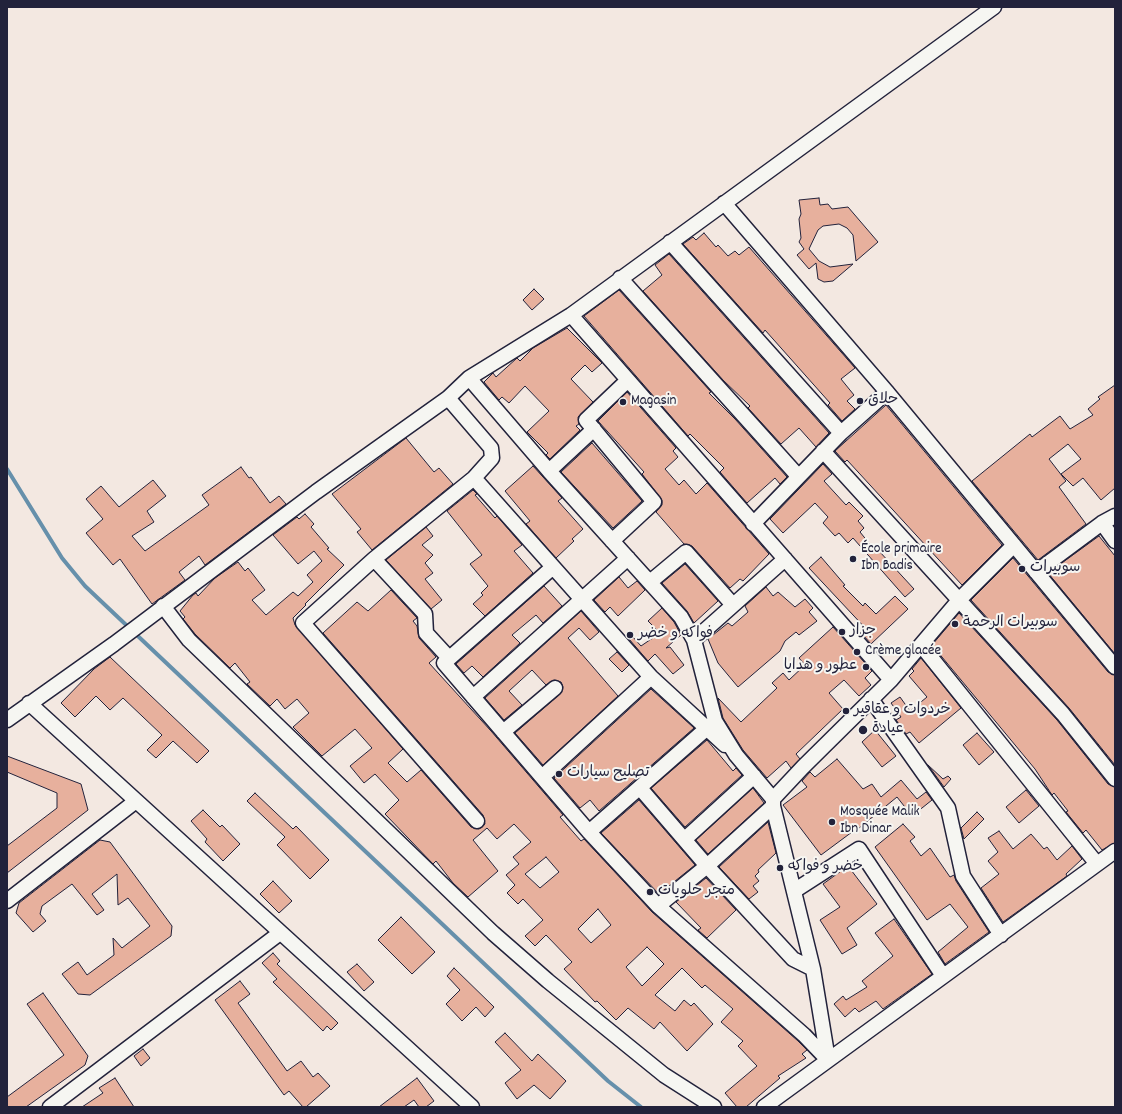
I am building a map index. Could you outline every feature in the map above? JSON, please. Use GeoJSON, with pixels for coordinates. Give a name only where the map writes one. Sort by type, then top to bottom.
{"type":"FeatureCollection","features":[{"type":"Feature","properties":{"kind":"street"},"geometry":{"type":"LineString","coordinates":[[7,720],[114,644],[316,492],[448,398],[469,378],[570,315],[994,7]]}},
{"type":"Feature","properties":{"kind":"street"},"geometry":{"type":"LineString","coordinates":[[724,203],[887,392],[1115,667]]}},
{"type":"Feature","properties":{"kind":"street"},"geometry":{"type":"LineString","coordinates":[[670,242],[841,433]]}},
{"type":"Feature","properties":{"kind":"street"},"geometry":{"type":"LineString","coordinates":[[620,278],[798,476]]}},
{"type":"Feature","properties":{"kind":"street"},"geometry":{"type":"LineString","coordinates":[[570,315],[891,680]]}},
{"type":"Feature","properties":{"kind":"street"},"geometry":{"type":"LineString","coordinates":[[469,378],[549,471],[681,617],[694,640],[715,721],[736,755]]}},
{"type":"Feature","properties":{"kind":"street"},"geometry":{"type":"LineString","coordinates":[[612,541],[654,502],[586,420],[628,380]]}},
{"type":"Feature","properties":{"kind":"street"},"geometry":{"type":"LineString","coordinates":[[753,524],[823,450],[887,392]]}},
{"type":"Feature","properties":{"kind":"street"},"geometry":{"type":"LineString","coordinates":[[448,398],[491,448],[492,458],[474,478],[374,559],[303,623],[477,821]]}},
{"type":"Feature","properties":{"kind":"street"},"geometry":{"type":"LineString","coordinates":[[549,471],[594,429]]}},
{"type":"Feature","properties":{"kind":"street"},"geometry":{"type":"LineString","coordinates":[[823,450],[1063,714],[1115,779]]}},
{"type":"Feature","properties":{"kind":"street"},"geometry":{"type":"LineString","coordinates":[[474,478],[581,600],[652,677],[706,729],[736,755],[754,776],[773,803],[813,969],[828,1060]]}},
{"type":"Feature","properties":{"kind":"street"},"geometry":{"type":"LineString","coordinates":[[1036,572],[1102,523],[1115,516]]}},
{"type":"Feature","properties":{"kind":"street"},"geometry":{"type":"LineString","coordinates":[[1102,523],[1115,541]]}},
{"type":"Feature","properties":{"kind":"street"},"geometry":{"type":"LineString","coordinates":[[658,906],[707,866],[773,803],[802,767],[891,680],[960,599],[1014,545]]}},
{"type":"Feature","properties":{"kind":"street"},"geometry":{"type":"LineString","coordinates":[[650,582],[686,552],[733,605]]}},
{"type":"Feature","properties":{"kind":"street"},"geometry":{"type":"LineString","coordinates":[[473,697],[628,558]]}},
{"type":"Feature","properties":{"kind":"street"},"geometry":{"type":"LineString","coordinates":[[374,559],[426,614],[426,633],[449,658]]}},
{"type":"Feature","properties":{"kind":"street"},"geometry":{"type":"LineString","coordinates":[[694,640],[784,559]]}},
{"type":"Feature","properties":{"kind":"street"},"geometry":{"type":"LineString","coordinates":[[553,567],[444,663],[589,832],[658,906],[804,1035],[828,1060]]}},
{"type":"Feature","properties":{"kind":"street"},"geometry":{"type":"LineString","coordinates":[[163,606],[189,640],[493,933],[548,981],[664,1075],[714,1107]]}},
{"type":"Feature","properties":{"kind":"street"},"geometry":{"type":"LineString","coordinates":[[921,645],[1097,864]]}},
{"type":"Feature","properties":{"kind":"street"},"geometry":{"type":"LineString","coordinates":[[542,777],[652,677]]}},
{"type":"Feature","properties":{"kind":"street"},"geometry":{"type":"LineString","coordinates":[[504,732],[555,688]]}},
{"type":"Feature","properties":{"kind":"street"},"geometry":{"type":"LineString","coordinates":[[871,700],[948,808],[964,876],[1001,934]]}},
{"type":"Feature","properties":{"kind":"street"},"geometry":{"type":"LineString","coordinates":[[29,703],[472,1107]]}},
{"type":"Feature","properties":{"kind":"street"},"geometry":{"type":"LineString","coordinates":[[589,832],[706,729]]}},
{"type":"Feature","properties":{"kind":"street"},"geometry":{"type":"LineString","coordinates":[[684,839],[754,776]]}},
{"type":"Feature","properties":{"kind":"street"},"geometry":{"type":"LineString","coordinates":[[640,788],[707,866],[793,959],[813,969]]}},
{"type":"Feature","properties":{"kind":"street"},"geometry":{"type":"LineString","coordinates":[[7,901],[136,801]]}},
{"type":"Feature","properties":{"kind":"street"},"geometry":{"type":"LineString","coordinates":[[794,891],[859,849],[943,976]]}},
{"type":"Feature","properties":{"kind":"street"},"geometry":{"type":"LineString","coordinates":[[764,1107],[1115,851]]}},
{"type":"Feature","properties":{"kind":"street"},"geometry":{"type":"LineString","coordinates":[[50,1107],[280,932]]}},
{"type":"Feature","properties":{"kind":"building"},"geometry":{"type":"Polygon","coordinates":[[[819,198],[820,205],[828,204],[832,209],[848,207],[878,242],[856,261],[853,235],[847,228],[839,224],[823,226],[818,230],[809,249],[819,261],[830,267],[853,264],[833,281],[824,282],[818,279],[816,263],[809,269],[797,255],[804,249],[799,242],[801,238],[799,219],[801,214],[799,200],[819,198]]]}},
{"type":"Feature","properties":{"kind":"building"},"geometry":{"type":"Polygon","coordinates":[[[704,233],[716,247],[718,245],[728,256],[735,251],[739,255],[749,247],[855,368],[841,379],[854,395],[847,401],[855,409],[842,421],[828,405],[830,403],[765,330],[763,333],[683,244],[693,237],[696,240],[704,233]]]}},
{"type":"Feature","properties":{"kind":"building"},"geometry":{"type":"Polygon","coordinates":[[[669,254],[829,433],[816,447],[799,428],[781,444],[748,408],[750,406],[723,380],[643,291],[662,275],[655,265],[669,254]]]}},
{"type":"Feature","properties":{"kind":"building"},"geometry":{"type":"Polygon","coordinates":[[[534,289],[544,299],[532,310],[523,300],[534,289]]]}},
{"type":"Feature","properties":{"kind":"building"},"geometry":{"type":"Polygon","coordinates":[[[619,290],[711,392],[709,393],[735,419],[787,477],[780,484],[775,478],[747,503],[720,472],[724,468],[690,434],[688,436],[584,316],[619,290]]]}},
{"type":"Feature","properties":{"kind":"building"},"geometry":{"type":"Polygon","coordinates":[[[567,328],[602,363],[592,372],[585,365],[571,379],[593,402],[578,417],[579,424],[576,426],[580,430],[550,459],[546,455],[548,453],[527,432],[549,411],[525,386],[509,403],[502,397],[499,400],[484,382],[493,373],[496,377],[517,358],[520,361],[533,348],[567,328]]]}},
{"type":"Feature","properties":{"kind":"building"},"geometry":{"type":"Polygon","coordinates":[[[1115,385],[1115,488],[1101,500],[1083,478],[1073,486],[1061,474],[1081,459],[1068,444],[1049,459],[1066,481],[1059,487],[1086,524],[1038,560],[972,481],[1030,434],[1032,437],[1060,416],[1070,429],[1093,415],[1088,409],[1100,399],[1098,397],[1115,385]]]}},
{"type":"Feature","properties":{"kind":"building"},"geometry":{"type":"Polygon","coordinates":[[[627,392],[676,448],[673,451],[678,457],[665,469],[679,485],[684,480],[696,494],[707,483],[769,554],[743,581],[740,579],[730,588],[692,546],[684,544],[656,512],[662,505],[662,500],[642,474],[644,472],[598,421],[627,392]]]}},
{"type":"Feature","properties":{"kind":"building"},"geometry":{"type":"Polygon","coordinates":[[[886,405],[1002,545],[962,585],[847,460],[845,462],[835,451],[886,405]]]}},
{"type":"Feature","properties":{"kind":"building"},"geometry":{"type":"Polygon","coordinates":[[[406,438],[434,472],[439,468],[453,484],[372,550],[357,532],[361,529],[332,494],[406,438]]]}},
{"type":"Feature","properties":{"kind":"building"},"geometry":{"type":"Polygon","coordinates":[[[592,443],[642,501],[613,528],[561,472],[592,443]]]}},
{"type":"Feature","properties":{"kind":"building"},"geometry":{"type":"Polygon","coordinates":[[[823,464],[832,474],[824,481],[846,505],[849,502],[863,516],[858,521],[864,528],[860,532],[877,553],[879,551],[914,589],[905,597],[853,538],[848,543],[839,533],[835,536],[823,523],[828,517],[815,503],[783,533],[770,519],[823,464]]]}},
{"type":"Feature","properties":{"kind":"building"},"geometry":{"type":"Polygon","coordinates":[[[533,466],[562,498],[558,501],[583,529],[572,539],[574,541],[556,558],[526,524],[530,521],[505,491],[533,466]]]}},
{"type":"Feature","properties":{"kind":"building"},"geometry":{"type":"Polygon","coordinates":[[[241,467],[249,478],[251,477],[270,503],[279,496],[286,504],[205,565],[199,556],[179,572],[185,580],[152,604],[120,559],[113,565],[86,533],[103,519],[86,499],[101,486],[119,507],[153,480],[166,496],[147,511],[154,522],[132,536],[145,551],[209,505],[202,495],[241,467]]]}},
{"type":"Feature","properties":{"kind":"building"},"geometry":{"type":"Polygon","coordinates":[[[473,490],[477,494],[475,495],[495,518],[497,516],[522,545],[514,551],[533,573],[485,616],[473,604],[483,595],[481,593],[488,586],[470,564],[482,555],[447,511],[473,490]]]}},
{"type":"Feature","properties":{"kind":"building"},"geometry":{"type":"Polygon","coordinates":[[[305,514],[314,524],[311,527],[329,548],[327,549],[344,565],[293,618],[295,625],[403,749],[388,763],[407,782],[421,770],[471,827],[479,829],[485,824],[483,815],[323,633],[357,602],[368,611],[391,590],[417,618],[413,621],[417,626],[419,638],[436,657],[429,663],[491,731],[563,815],[560,817],[581,841],[584,839],[652,912],[798,1041],[807,1050],[802,1054],[806,1058],[778,1076],[780,1078],[746,1107],[737,1107],[725,1093],[757,1066],[738,1046],[743,1041],[721,1022],[733,1009],[705,985],[702,988],[682,968],[655,995],[675,1011],[684,1000],[691,1006],[694,1003],[713,1024],[687,1051],[660,1022],[654,1029],[628,1008],[616,1020],[597,1001],[595,1002],[564,969],[572,962],[546,935],[535,946],[525,936],[543,920],[523,899],[518,904],[507,893],[515,885],[506,875],[519,864],[513,857],[531,842],[514,824],[497,839],[487,828],[473,840],[498,871],[468,897],[453,883],[436,861],[433,864],[385,814],[399,800],[375,774],[364,783],[350,766],[372,748],[355,729],[322,756],[293,727],[309,713],[297,699],[285,709],[277,699],[270,706],[247,684],[250,682],[235,663],[230,668],[195,634],[183,619],[185,617],[180,611],[193,595],[196,593],[198,596],[215,578],[238,562],[245,571],[248,568],[265,590],[252,600],[266,615],[293,592],[298,596],[313,582],[307,575],[322,561],[314,551],[298,564],[273,535],[297,517],[299,519],[305,514]],[[546,857],[525,874],[540,888],[559,872],[546,857]],[[598,909],[578,929],[591,943],[611,925],[598,909]],[[647,947],[626,967],[642,986],[664,964],[647,947]]]}},
{"type":"Feature","properties":{"kind":"building"},"geometry":{"type":"Polygon","coordinates":[[[426,527],[433,536],[422,545],[433,555],[425,563],[433,573],[425,579],[442,600],[431,609],[386,560],[426,527]]]}},
{"type":"Feature","properties":{"kind":"building"},"geometry":{"type":"Polygon","coordinates":[[[1099,536],[1115,556],[1115,654],[1048,573],[1099,536]]]}},
{"type":"Feature","properties":{"kind":"building"},"geometry":{"type":"Polygon","coordinates":[[[821,557],[845,585],[843,586],[863,606],[865,603],[876,614],[895,596],[908,609],[871,644],[863,635],[868,631],[809,568],[821,557]]]}},
{"type":"Feature","properties":{"kind":"building"},"geometry":{"type":"Polygon","coordinates":[[[1013,558],[1108,672],[1115,675],[1115,765],[1069,708],[971,600],[1013,558]]]}},
{"type":"Feature","properties":{"kind":"building"},"geometry":{"type":"Polygon","coordinates":[[[685,564],[718,601],[694,623],[687,611],[662,583],[685,564]]]}},
{"type":"Feature","properties":{"kind":"building"},"geometry":{"type":"Polygon","coordinates":[[[619,577],[628,588],[637,581],[645,590],[618,616],[610,607],[605,612],[594,600],[619,577]]]}},
{"type":"Feature","properties":{"kind":"building"},"geometry":{"type":"Polygon","coordinates":[[[544,586],[562,606],[543,623],[536,615],[512,635],[520,643],[483,677],[472,666],[464,673],[456,664],[544,586]]]}},
{"type":"Feature","properties":{"kind":"building"},"geometry":{"type":"Polygon","coordinates":[[[766,587],[773,596],[778,592],[795,607],[805,599],[813,608],[809,612],[817,621],[799,635],[796,632],[785,641],[780,651],[738,687],[718,663],[708,639],[728,623],[732,626],[748,612],[745,606],[766,587]]]}},
{"type":"Feature","properties":{"kind":"building"},"geometry":{"type":"Polygon","coordinates":[[[662,608],[674,622],[681,635],[666,648],[670,647],[684,665],[673,674],[655,654],[648,661],[629,639],[632,636],[641,646],[660,633],[648,621],[662,608]]]}},
{"type":"Feature","properties":{"kind":"building"},"geometry":{"type":"Polygon","coordinates":[[[581,611],[599,632],[590,640],[579,628],[568,638],[618,696],[543,765],[515,733],[560,694],[563,687],[561,682],[554,680],[546,685],[532,670],[509,691],[522,705],[504,720],[485,698],[581,611]]]}},
{"type":"Feature","properties":{"kind":"building"},"geometry":{"type":"Polygon","coordinates":[[[959,613],[1057,720],[1108,784],[1115,787],[1115,843],[1102,850],[1086,830],[1083,833],[1066,812],[1068,811],[1054,793],[1052,795],[1035,769],[932,645],[959,613]]]}},
{"type":"Feature","properties":{"kind":"building"},"geometry":{"type":"Polygon","coordinates":[[[833,627],[872,671],[865,678],[871,685],[859,696],[844,680],[829,693],[843,709],[796,754],[800,759],[791,768],[786,761],[767,778],[743,750],[723,718],[718,698],[741,722],[777,688],[772,683],[783,673],[789,680],[805,665],[799,658],[833,627]]]}},
{"type":"Feature","properties":{"kind":"building"},"geometry":{"type":"Polygon","coordinates":[[[617,652],[629,665],[622,672],[609,659],[617,652]]]}},
{"type":"Feature","properties":{"kind":"building"},"geometry":{"type":"Polygon","coordinates":[[[110,657],[209,751],[197,763],[173,741],[156,758],[147,750],[162,735],[123,698],[110,710],[96,696],[75,717],[61,703],[94,669],[110,657]]]}},
{"type":"Feature","properties":{"kind":"building"},"geometry":{"type":"Polygon","coordinates":[[[921,658],[961,708],[919,743],[910,732],[906,734],[896,720],[901,717],[891,703],[900,697],[910,711],[927,697],[909,676],[914,671],[912,669],[921,658]]]}},
{"type":"Feature","properties":{"kind":"building"},"geometry":{"type":"Polygon","coordinates":[[[651,689],[694,728],[599,811],[590,800],[580,808],[554,778],[651,689]]]}},
{"type":"Feature","properties":{"kind":"building"},"geometry":{"type":"Polygon","coordinates":[[[875,730],[896,756],[882,767],[862,742],[875,730]]]}},
{"type":"Feature","properties":{"kind":"building"},"geometry":{"type":"Polygon","coordinates":[[[977,733],[994,752],[979,765],[963,745],[977,733]]]}},
{"type":"Feature","properties":{"kind":"building"},"geometry":{"type":"Polygon","coordinates":[[[707,740],[733,771],[736,768],[742,775],[685,827],[651,788],[707,740]]]}},
{"type":"Feature","properties":{"kind":"building"},"geometry":{"type":"Polygon","coordinates":[[[7,756],[81,784],[88,810],[7,873],[7,846],[57,808],[57,793],[7,772],[7,756]]]}},
{"type":"Feature","properties":{"kind":"building","name":"Mosquée Malik Ibn Dinar"},"geometry":{"type":"Polygon","coordinates":[[[837,759],[863,789],[872,784],[881,797],[901,780],[917,799],[926,792],[932,800],[912,816],[897,797],[853,833],[852,832],[821,855],[783,805],[807,787],[802,781],[810,772],[815,777],[837,759]]]}},
{"type":"Feature","properties":{"kind":"building"},"geometry":{"type":"Polygon","coordinates":[[[928,765],[943,779],[948,776],[951,779],[944,787],[928,765]]]}},
{"type":"Feature","properties":{"kind":"building"},"geometry":{"type":"Polygon","coordinates":[[[753,788],[764,803],[708,854],[696,840],[753,788]]]}},
{"type":"Feature","properties":{"kind":"building"},"geometry":{"type":"Polygon","coordinates":[[[1026,790],[1039,806],[1019,823],[1006,807],[1026,790]]]}},
{"type":"Feature","properties":{"kind":"building"},"geometry":{"type":"Polygon","coordinates":[[[255,793],[293,829],[296,826],[329,860],[310,879],[277,845],[285,837],[247,801],[255,793]]]}},
{"type":"Feature","properties":{"kind":"building"},"geometry":{"type":"Polygon","coordinates":[[[639,800],[695,865],[659,894],[601,833],[639,800]]]}},
{"type":"Feature","properties":{"kind":"building"},"geometry":{"type":"Polygon","coordinates":[[[203,810],[220,827],[222,825],[240,844],[223,861],[205,842],[207,839],[191,821],[203,810]]]}},
{"type":"Feature","properties":{"kind":"building"},"geometry":{"type":"Polygon","coordinates":[[[977,812],[984,819],[964,839],[961,828],[977,812]]]}},
{"type":"Feature","properties":{"kind":"building"},"geometry":{"type":"Polygon","coordinates":[[[768,822],[776,853],[758,870],[759,872],[755,876],[759,881],[753,886],[758,892],[749,899],[719,867],[768,822]]]}},
{"type":"Feature","properties":{"kind":"building"},"geometry":{"type":"Polygon","coordinates":[[[903,824],[915,837],[910,841],[921,856],[930,848],[950,877],[954,875],[956,881],[989,932],[945,964],[938,952],[968,927],[950,904],[927,920],[875,847],[903,824]]]}},
{"type":"Feature","properties":{"kind":"building"},"geometry":{"type":"Polygon","coordinates":[[[999,831],[1013,849],[1031,834],[1044,849],[1047,847],[1057,860],[1072,846],[1082,859],[1066,874],[1067,876],[1003,922],[981,888],[999,874],[988,861],[998,852],[988,838],[999,831]]]}},
{"type":"Feature","properties":{"kind":"building"},"geometry":{"type":"Polygon","coordinates":[[[100,840],[110,842],[172,926],[171,936],[90,995],[78,994],[62,974],[78,962],[87,975],[114,955],[113,938],[122,948],[150,926],[128,898],[118,905],[117,874],[92,894],[104,910],[97,915],[72,884],[42,906],[40,914],[46,921],[33,932],[16,913],[19,903],[100,840]]]}},
{"type":"Feature","properties":{"kind":"building"},"geometry":{"type":"Polygon","coordinates":[[[848,866],[877,904],[847,928],[857,945],[842,954],[820,920],[840,907],[823,884],[848,866]]]}},
{"type":"Feature","properties":{"kind":"building"},"geometry":{"type":"Polygon","coordinates":[[[706,878],[736,910],[707,938],[698,930],[701,928],[676,902],[706,878]]]}},
{"type":"Feature","properties":{"kind":"building"},"geometry":{"type":"Polygon","coordinates":[[[273,881],[292,901],[279,913],[260,894],[273,881]]]}},
{"type":"Feature","properties":{"kind":"building"},"geometry":{"type":"Polygon","coordinates":[[[401,917],[435,952],[412,974],[378,940],[401,917]]]}},
{"type":"Feature","properties":{"kind":"building"},"geometry":{"type":"Polygon","coordinates":[[[894,919],[932,974],[883,1009],[876,1001],[859,1012],[855,1008],[845,1017],[834,1004],[843,996],[846,1000],[867,987],[862,981],[893,956],[875,933],[894,919]]]}},
{"type":"Feature","properties":{"kind":"building"},"geometry":{"type":"Polygon","coordinates":[[[273,953],[280,961],[277,964],[338,1023],[331,1030],[327,1026],[323,1031],[273,982],[277,979],[262,963],[273,953]]]}},
{"type":"Feature","properties":{"kind":"building"},"geometry":{"type":"Polygon","coordinates":[[[357,964],[374,982],[364,991],[347,972],[357,964]]]}},
{"type":"Feature","properties":{"kind":"building"},"geometry":{"type":"Polygon","coordinates":[[[454,968],[494,1007],[485,1017],[476,1007],[462,1021],[446,1004],[460,990],[447,976],[454,968]]]}},
{"type":"Feature","properties":{"kind":"building"},"geometry":{"type":"Polygon","coordinates":[[[240,981],[250,994],[238,1003],[287,1071],[301,1061],[313,1077],[318,1073],[330,1086],[306,1107],[303,1107],[289,1091],[284,1095],[215,1000],[240,981]]]}},
{"type":"Feature","properties":{"kind":"building"},"geometry":{"type":"Polygon","coordinates":[[[43,993],[88,1056],[85,1065],[26,1107],[7,1107],[7,1097],[64,1055],[27,1004],[43,993]]]}},
{"type":"Feature","properties":{"kind":"building"},"geometry":{"type":"Polygon","coordinates":[[[505,1033],[532,1061],[538,1054],[566,1081],[550,1099],[534,1085],[517,1099],[505,1083],[521,1070],[495,1042],[505,1033]]]}},
{"type":"Feature","properties":{"kind":"building"},"geometry":{"type":"Polygon","coordinates":[[[143,1049],[150,1058],[141,1066],[134,1056],[143,1049]]]}},
{"type":"Feature","properties":{"kind":"building"},"geometry":{"type":"Polygon","coordinates":[[[115,1078],[134,1107],[82,1107],[103,1093],[99,1088],[115,1078]]]}},
{"type":"Feature","properties":{"kind":"building"},"geometry":{"type":"Polygon","coordinates":[[[417,1078],[434,1101],[426,1107],[419,1107],[414,1100],[404,1107],[379,1107],[417,1078]]]}},
{"type":"Feature","properties":{"kind":"waterway"},"geometry":{"type":"LineString","coordinates":[[7,469],[62,558],[85,586],[608,1081],[641,1107]]}},
{"type":"Feature","properties":{"kind":"place","name":"حلاق"},"geometry":{"type":"Point","coordinates":[860,401]}},
{"type":"Feature","properties":{"kind":"place","name":"Magasin"},"geometry":{"type":"Point","coordinates":[623,402]}},
{"type":"Feature","properties":{"kind":"place","name":"École primaire Ibn Badis"},"geometry":{"type":"Point","coordinates":[853,559]}},
{"type":"Feature","properties":{"kind":"place","name":"سوبيرات"},"geometry":{"type":"Point","coordinates":[1022,569]}},
{"type":"Feature","properties":{"kind":"place","name":"سوبيرات الرحمة"},"geometry":{"type":"Point","coordinates":[955,624]}},
{"type":"Feature","properties":{"kind":"place","name":"جزار"},"geometry":{"type":"Point","coordinates":[842,632]}},
{"type":"Feature","properties":{"kind":"place","name":"فواكه و خضر"},"geometry":{"type":"Point","coordinates":[630,635]}},
{"type":"Feature","properties":{"kind":"place","name":"Crème glacée"},"geometry":{"type":"Point","coordinates":[857,652]}},
{"type":"Feature","properties":{"kind":"place","name":"عطور و هدايا"},"geometry":{"type":"Point","coordinates":[866,667]}},
{"type":"Feature","properties":{"kind":"place","name":"خردوات و عقاقير"},"geometry":{"type":"Point","coordinates":[846,711]}},
{"type":"Feature","properties":{"kind":"place","name":"عيادة"},"geometry":{"type":"Point","coordinates":[863,730]}},
{"type":"Feature","properties":{"kind":"place","name":"تصليح سيارات"},"geometry":{"type":"Point","coordinates":[559,774]}},
{"type":"Feature","properties":{"kind":"place","name":"Mosquée Malik Ibn Dinar"},"geometry":{"type":"Point","coordinates":[832,822]}},
{"type":"Feature","properties":{"kind":"place","name":"خضر و فواكه"},"geometry":{"type":"Point","coordinates":[780,868]}},
{"type":"Feature","properties":{"kind":"place","name":"متجر حلويات"},"geometry":{"type":"Point","coordinates":[650,892]}}]}
